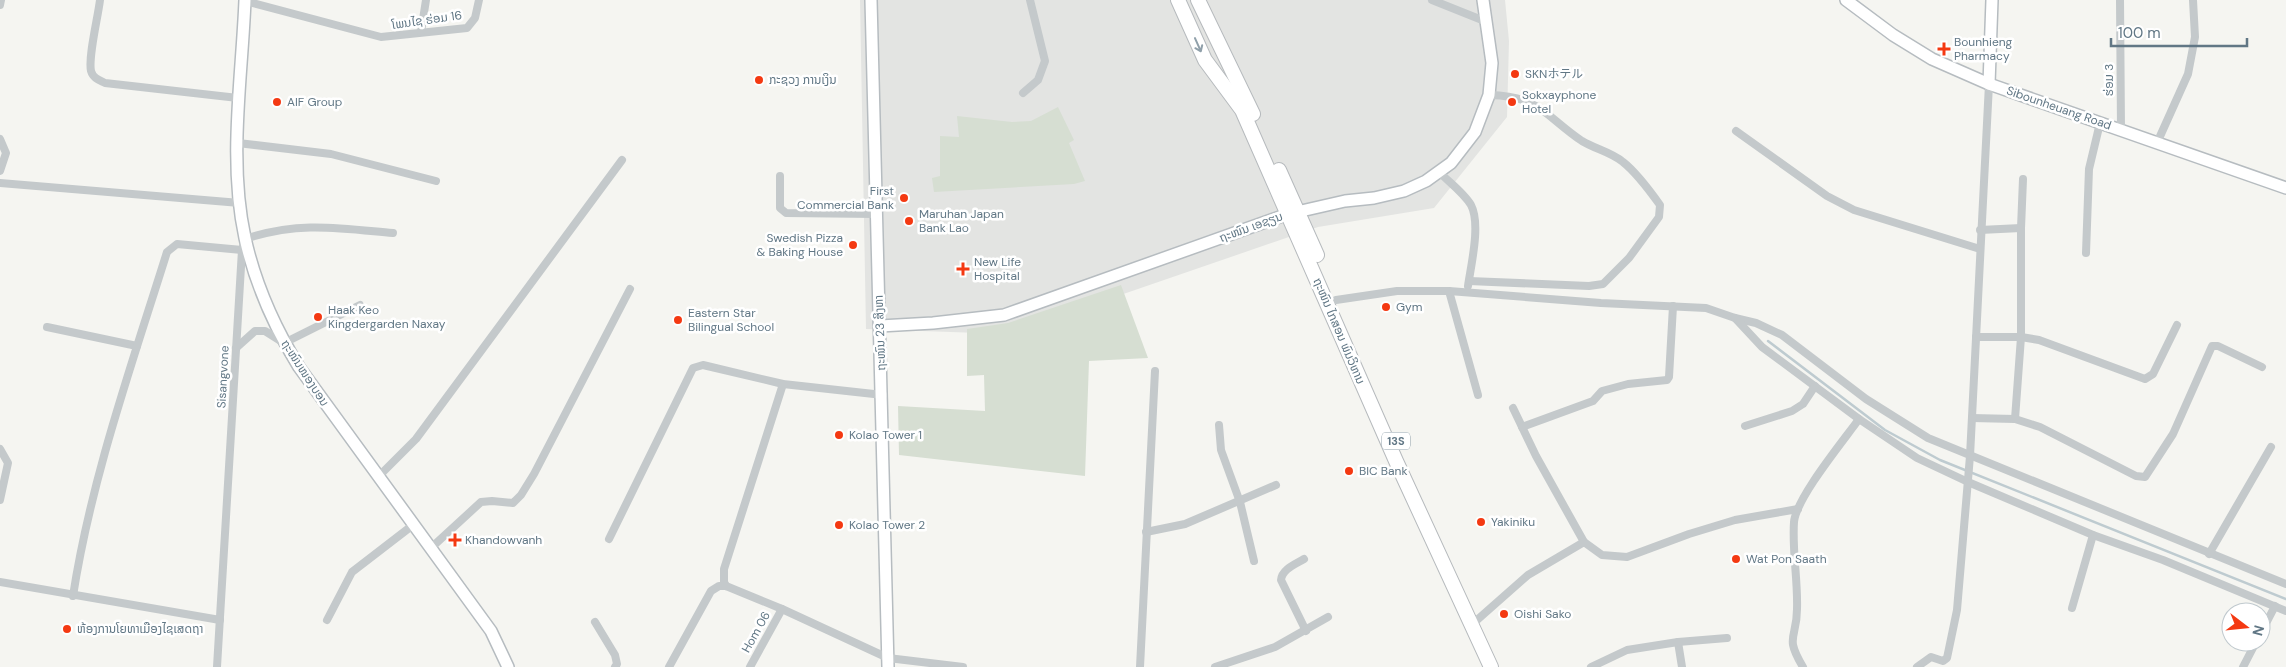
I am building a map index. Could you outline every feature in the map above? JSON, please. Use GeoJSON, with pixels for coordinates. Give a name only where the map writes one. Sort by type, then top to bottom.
{"type":"FeatureCollection","features":[{"type":"Feature","properties":{"kind":"highway","name":"ຖະໜົນ ໄກສອນ ພົມວິຫານ"},"geometry":{"type":"LineString","coordinates":[[1178,0],[1205,60],[1242,110],[1336,300],[1401,453],[1499,667]]}},
{"type":"Feature","properties":{"kind":"highway","name":"ຖະໜົນ ໄກສອນ ພົມວິຫານ"},"geometry":{"type":"LineString","coordinates":[[1198,0],[1293,213],[1396,461],[1491,667]]}},
{"type":"Feature","properties":{"kind":"main road","name":"ຖະໜົນ 23 ສິງຫາ"},"geometry":{"type":"LineString","coordinates":[[871,0],[876,214],[883,394],[888,662]]}},
{"type":"Feature","properties":{"kind":"main road","name":"ຖະໜົນ ເອຊຽນ"},"geometry":{"type":"LineString","coordinates":[[880,326],[933,323],[1004,315],[1293,213],[1344,201],[1374,198],[1404,191],[1426,181],[1451,163],[1475,132],[1489,95],[1492,63],[1483,0]]}},
{"type":"Feature","properties":{"kind":"main road","name":"Sibounheuang Road"},"geometry":{"type":"LineString","coordinates":[[1846,0],[1893,35],[1932,59],[1989,84],[2286,188]]}},
{"type":"Feature","properties":{"kind":"main road","name":"ຖະໜົນໜອງບອນ"},"geometry":{"type":"LineString","coordinates":[[245,1],[238,98],[240,203],[243,244],[264,300],[284,343],[378,477],[413,525],[432,547],[492,631],[508,667]]}},
{"type":"Feature","properties":{"kind":"main road"},"geometry":{"type":"LineString","coordinates":[[1989,84],[1990,1]]}},
{"type":"Feature","properties":{"kind":"street"},"geometry":{"type":"LineString","coordinates":[[0,5],[1,0]]}},
{"type":"Feature","properties":{"kind":"street"},"geometry":{"type":"LineString","coordinates":[[100,0],[90,60],[92,72],[96,79],[106,83],[238,98]]}},
{"type":"Feature","properties":{"kind":"street"},"geometry":{"type":"LineString","coordinates":[[421,32],[426,0]]}},
{"type":"Feature","properties":{"kind":"street","name":"ໂພນໄຊ ຮ່ອມ 16"},"geometry":{"type":"LineString","coordinates":[[245,1],[381,37],[467,28],[475,18],[478,0]]}},
{"type":"Feature","properties":{"kind":"street"},"geometry":{"type":"LineString","coordinates":[[1023,93],[1038,80],[1045,61],[1030,0]]}},
{"type":"Feature","properties":{"kind":"street"},"geometry":{"type":"LineString","coordinates":[[1432,0],[1486,22]]}},
{"type":"Feature","properties":{"kind":"street","name":"ຮ່ອມ 3"},"geometry":{"type":"LineString","coordinates":[[2120,0],[2121,130]]}},
{"type":"Feature","properties":{"kind":"street"},"geometry":{"type":"LineString","coordinates":[[2157,143],[2188,74],[2195,37],[2193,0]]}},
{"type":"Feature","properties":{"kind":"street"},"geometry":{"type":"LineString","coordinates":[[1916,667],[1931,657],[1944,661],[1947,658],[1957,610],[1970,456],[1980,230],[1989,84]]}},
{"type":"Feature","properties":{"kind":"street"},"geometry":{"type":"LineString","coordinates":[[1469,281],[1589,286],[1603,284],[1628,258],[1659,217],[1660,206],[1623,162],[1582,140],[1551,115],[1525,100],[1510,95],[1489,95]]}},
{"type":"Feature","properties":{"kind":"street"},"geometry":{"type":"LineString","coordinates":[[2086,253],[2088,169],[2100,123]]}},
{"type":"Feature","properties":{"kind":"street"},"geometry":{"type":"LineString","coordinates":[[1736,131],[1827,196],[1854,210],[1980,249]]}},
{"type":"Feature","properties":{"kind":"street"},"geometry":{"type":"LineString","coordinates":[[0,139],[6,153],[0,171]]}},
{"type":"Feature","properties":{"kind":"street"},"geometry":{"type":"LineString","coordinates":[[238,144],[331,154],[436,181]]}},
{"type":"Feature","properties":{"kind":"street"},"geometry":{"type":"LineString","coordinates":[[378,477],[416,439],[622,160]]}},
{"type":"Feature","properties":{"kind":"street"},"geometry":{"type":"LineString","coordinates":[[1439,172],[1466,198],[1475,214],[1475,230],[1467,292]]}},
{"type":"Feature","properties":{"kind":"street"},"geometry":{"type":"LineString","coordinates":[[780,176],[780,208],[786,213],[876,214]]}},
{"type":"Feature","properties":{"kind":"street"},"geometry":{"type":"LineString","coordinates":[[2015,420],[2021,338],[2023,179]]}},
{"type":"Feature","properties":{"kind":"street"},"geometry":{"type":"LineString","coordinates":[[0,183],[240,203]]}},
{"type":"Feature","properties":{"kind":"street"},"geometry":{"type":"LineString","coordinates":[[74,596],[82,541],[138,346],[168,252],[171,248],[177,244],[243,244],[270,231],[312,226],[393,233]]}},
{"type":"Feature","properties":{"kind":"street"},"geometry":{"type":"LineString","coordinates":[[1980,230],[2021,228]]}},
{"type":"Feature","properties":{"kind":"street","name":"Sisangvone"},"geometry":{"type":"LineString","coordinates":[[217,667],[243,244]]}},
{"type":"Feature","properties":{"kind":"street"},"geometry":{"type":"LineString","coordinates":[[432,547],[481,502],[513,503],[521,495],[534,474],[630,289]]}},
{"type":"Feature","properties":{"kind":"street"},"geometry":{"type":"LineString","coordinates":[[1336,300],[1397,290],[1449,291],[1706,308],[1756,323],[1782,335],[1866,399],[1928,438],[2286,584]]}},
{"type":"Feature","properties":{"kind":"street"},"geometry":{"type":"LineString","coordinates":[[1449,291],[1478,395]]}},
{"type":"Feature","properties":{"kind":"street"},"geometry":{"type":"LineString","coordinates":[[236,348],[255,331],[265,331],[284,343],[360,305]]}},
{"type":"Feature","properties":{"kind":"street"},"geometry":{"type":"LineString","coordinates":[[1522,427],[1593,401],[1602,391],[1628,384],[1667,380],[1669,378],[1673,306]]}},
{"type":"Feature","properties":{"kind":"street"},"geometry":{"type":"LineString","coordinates":[[1735,318],[1762,347],[1859,419],[1917,458],[1968,482],[2093,534],[2163,560],[2286,611]]}},
{"type":"Feature","properties":{"kind":"street"},"geometry":{"type":"LineString","coordinates":[[1976,337],[2021,338],[2058,346],[2145,379],[2153,374],[2176,325]]}},
{"type":"Feature","properties":{"kind":"street"},"geometry":{"type":"LineString","coordinates":[[47,327],[138,346]]}},
{"type":"Feature","properties":{"kind":"street"},"geometry":{"type":"LineString","coordinates":[[1972,418],[2015,420],[2052,432],[2136,476],[2145,477],[2173,434],[2212,346],[2218,346],[2262,366]]}},
{"type":"Feature","properties":{"kind":"street"},"geometry":{"type":"LineString","coordinates":[[609,539],[693,368],[703,365],[784,384],[883,394]]}},
{"type":"Feature","properties":{"kind":"street"},"geometry":{"type":"LineString","coordinates":[[1140,667],[1154,371]]}},
{"type":"Feature","properties":{"kind":"street"},"geometry":{"type":"LineString","coordinates":[[726,586],[724,582],[724,569],[784,384]]}},
{"type":"Feature","properties":{"kind":"street"},"geometry":{"type":"LineString","coordinates":[[1745,426],[1792,411],[1802,404],[1815,386]]}},
{"type":"Feature","properties":{"kind":"street"},"geometry":{"type":"LineString","coordinates":[[1513,408],[1584,542],[1602,555],[1627,557],[1689,534],[1735,520],[1798,510]]}},
{"type":"Feature","properties":{"kind":"street"},"geometry":{"type":"LineString","coordinates":[[1803,667],[1794,652],[1792,642],[1798,612],[1794,520],[1810,488],[1859,419]]}},
{"type":"Feature","properties":{"kind":"street"},"geometry":{"type":"LineString","coordinates":[[1219,425],[1221,450],[1240,502],[1254,561]]}},
{"type":"Feature","properties":{"kind":"street"},"geometry":{"type":"LineString","coordinates":[[2209,554],[2271,447]]}},
{"type":"Feature","properties":{"kind":"street"},"geometry":{"type":"LineString","coordinates":[[0,449],[8,463],[0,500]]}},
{"type":"Feature","properties":{"kind":"street"},"geometry":{"type":"LineString","coordinates":[[1146,532],[1185,524],[1276,485]]}},
{"type":"Feature","properties":{"kind":"street"},"geometry":{"type":"LineString","coordinates":[[326,620],[352,572],[413,525]]}},
{"type":"Feature","properties":{"kind":"street"},"geometry":{"type":"LineString","coordinates":[[2072,608],[2093,534]]}},
{"type":"Feature","properties":{"kind":"street"},"geometry":{"type":"LineString","coordinates":[[1477,620],[1528,576],[1584,542]]}},
{"type":"Feature","properties":{"kind":"street"},"geometry":{"type":"LineString","coordinates":[[1304,559],[1286,570],[1282,575],[1282,580],[1306,631]]}},
{"type":"Feature","properties":{"kind":"street"},"geometry":{"type":"LineString","coordinates":[[0,582],[220,620]]}},
{"type":"Feature","properties":{"kind":"street"},"geometry":{"type":"LineString","coordinates":[[668,667],[711,591],[719,586],[726,586],[782,609],[888,662],[964,667]]}},
{"type":"Feature","properties":{"kind":"street"},"geometry":{"type":"LineString","coordinates":[[2271,614],[2275,606]]}},
{"type":"Feature","properties":{"kind":"street","name":"Hom 06"},"geometry":{"type":"LineString","coordinates":[[750,667],[782,609]]}},
{"type":"Feature","properties":{"kind":"street"},"geometry":{"type":"LineString","coordinates":[[1215,667],[1275,647],[1328,617]]}},
{"type":"Feature","properties":{"kind":"street"},"geometry":{"type":"LineString","coordinates":[[595,622],[615,656],[617,664],[615,667]]}},
{"type":"Feature","properties":{"kind":"street"},"geometry":{"type":"LineString","coordinates":[[1591,667],[1626,650],[1678,642],[1727,638]]}},
{"type":"Feature","properties":{"kind":"street"},"geometry":{"type":"LineString","coordinates":[[1678,642],[1682,667]]}},
{"type":"Feature","properties":{"kind":"street"},"geometry":{"type":"LineString","coordinates":[[2243,667],[2251,652]]}},
{"type":"Feature","properties":{"kind":"shaded area"},"geometry":{"type":"Polygon","coordinates":[[[860,0],[1505,0],[1509,41],[1507,117],[1434,208],[1318,227],[1007,334],[866,329],[860,0]]]}},
{"type":"Feature","properties":{"kind":"shaded area"},"geometry":{"type":"Polygon","coordinates":[[[1058,107],[1074,140],[1069,143],[1085,181],[1074,184],[934,192],[932,178],[940,176],[940,136],[959,137],[957,116],[1012,122],[1031,121],[1058,107]]]}},
{"type":"Feature","properties":{"kind":"shaded area"},"geometry":{"type":"Polygon","coordinates":[[[1121,285],[1148,358],[1089,361],[1085,476],[899,455],[898,406],[985,411],[984,375],[967,376],[967,329],[1008,323],[1121,285]]]}},
{"type":"Feature","properties":{"kind":"waterway"},"geometry":{"type":"LineString","coordinates":[[1768,341],[1885,430],[1940,460],[2286,599]]}},
{"type":"Feature","properties":{"kind":"place","name":"Bounhieng Pharmacy"},"geometry":{"type":"Point","coordinates":[1944,49]}},
{"type":"Feature","properties":{"kind":"place","name":"SKNホテル"},"geometry":{"type":"Point","coordinates":[1515,74]}},
{"type":"Feature","properties":{"kind":"place","name":"ກະຊວງ ການເງິນ"},"geometry":{"type":"Point","coordinates":[759,80]}},
{"type":"Feature","properties":{"kind":"place","name":"AIF Group"},"geometry":{"type":"Point","coordinates":[277,102]}},
{"type":"Feature","properties":{"kind":"place","name":"Sokxayphone Hotel"},"geometry":{"type":"Point","coordinates":[1512,102]}},
{"type":"Feature","properties":{"kind":"place","name":"First Commercial Bank"},"geometry":{"type":"Point","coordinates":[904,198]}},
{"type":"Feature","properties":{"kind":"place","name":"Maruhan Japan Bank Lao"},"geometry":{"type":"Point","coordinates":[909,221]}},
{"type":"Feature","properties":{"kind":"place","name":"Swedish Pizza & Baking House"},"geometry":{"type":"Point","coordinates":[853,245]}},
{"type":"Feature","properties":{"kind":"place","name":"New Life Hospital"},"geometry":{"type":"Point","coordinates":[963,269]}},
{"type":"Feature","properties":{"kind":"place","name":"Gym"},"geometry":{"type":"Point","coordinates":[1386,307]}},
{"type":"Feature","properties":{"kind":"place","name":"Haak Keo Kingdergarden Naxay"},"geometry":{"type":"Point","coordinates":[318,317]}},
{"type":"Feature","properties":{"kind":"place","name":"Eastern Star Bilingual School"},"geometry":{"type":"Point","coordinates":[678,320]}},
{"type":"Feature","properties":{"kind":"place","name":"Kolao Tower 1"},"geometry":{"type":"Point","coordinates":[839,435]}},
{"type":"Feature","properties":{"kind":"place","name":"BIC Bank"},"geometry":{"type":"Point","coordinates":[1349,471]}},
{"type":"Feature","properties":{"kind":"place","name":"Yakiniku"},"geometry":{"type":"Point","coordinates":[1481,522]}},
{"type":"Feature","properties":{"kind":"place","name":"Kolao Tower 2"},"geometry":{"type":"Point","coordinates":[839,525]}},
{"type":"Feature","properties":{"kind":"place","name":"Khandowvanh"},"geometry":{"type":"Point","coordinates":[455,540]}},
{"type":"Feature","properties":{"kind":"place","name":"Wat Pon Saath"},"geometry":{"type":"Point","coordinates":[1736,559]}},
{"type":"Feature","properties":{"kind":"place","name":"Oishi Sako"},"geometry":{"type":"Point","coordinates":[1504,614]}},
{"type":"Feature","properties":{"kind":"place","name":"ຫ້ອງການໂຍທາເມືອງໄຊເສດຖາ"},"geometry":{"type":"Point","coordinates":[67,629]}}]}
